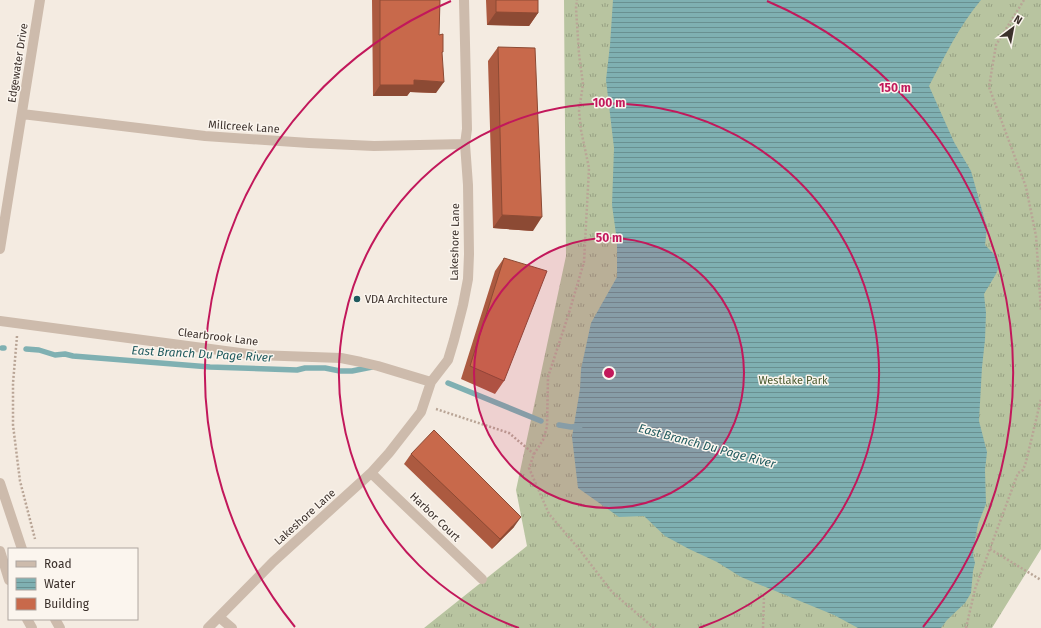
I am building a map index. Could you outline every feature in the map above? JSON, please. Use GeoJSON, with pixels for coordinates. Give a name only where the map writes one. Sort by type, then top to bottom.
{"type":"FeatureCollection","features":[{"type":"Feature","properties":{"kind":"street","name":"Edgewater Drive"},"geometry":{"type":"LineString","coordinates":[[0,248],[4,200],[22,114],[40,0]]}},
{"type":"Feature","properties":{"kind":"street","name":"Lakeshore Lane"},"geometry":{"type":"LineString","coordinates":[[208,628],[273,562],[372,473],[421,412],[431,382],[448,360],[463,305],[468,279],[469,254],[468,185],[465,144],[467,130],[464,0]]}},
{"type":"Feature","properties":{"kind":"street","name":"Millcreek Lane"},"geometry":{"type":"LineString","coordinates":[[22,114],[205,136],[374,146],[465,144]]}},
{"type":"Feature","properties":{"kind":"street","name":"Clearbrook Lane"},"geometry":{"type":"LineString","coordinates":[[0,320],[256,355],[341,358],[378,366],[431,382]]}},
{"type":"Feature","properties":{"kind":"street","name":"Harbor Court"},"geometry":{"type":"LineString","coordinates":[[372,473],[482,579]]}},
{"type":"Feature","properties":{"kind":"street"},"geometry":{"type":"LineString","coordinates":[[0,483],[22,548]]}},
{"type":"Feature","properties":{"kind":"street"},"geometry":{"type":"LineString","coordinates":[[0,551],[8,577]]}},
{"type":"Feature","properties":{"kind":"street"},"geometry":{"type":"LineString","coordinates":[[219,617],[232,628]]}},
{"type":"Feature","properties":{"kind":"path"},"geometry":{"type":"LineString","coordinates":[[577,0],[576,8],[579,54],[583,84],[580,111],[581,130],[589,168],[584,262],[548,377],[547,427],[544,440],[534,454],[529,468],[549,514],[579,549],[612,592],[654,628]]}},
{"type":"Feature","properties":{"kind":"path"},"geometry":{"type":"LineString","coordinates":[[1024,0],[996,44],[989,87],[1026,187],[1036,236],[1041,310]]}},
{"type":"Feature","properties":{"kind":"path"},"geometry":{"type":"LineString","coordinates":[[17,331],[13,383],[13,425],[20,481],[36,541]]}},
{"type":"Feature","properties":{"kind":"path"},"geometry":{"type":"LineString","coordinates":[[966,628],[975,589],[1018,472],[1023,470],[1026,462],[1041,399]]}},
{"type":"Feature","properties":{"kind":"path"},"geometry":{"type":"LineString","coordinates":[[423,405],[509,433],[534,454]]}},
{"type":"Feature","properties":{"kind":"path"},"geometry":{"type":"LineString","coordinates":[[990,549],[1041,580]]}},
{"type":"Feature","properties":{"kind":"path"},"geometry":{"type":"LineString","coordinates":[[763,628],[762,619],[764,597]]}},
{"type":"Feature","properties":{"kind":"green space","name":"Westlake Park"},"geometry":{"type":"Polygon","coordinates":[[[564,0],[1041,0],[1041,549],[992,628],[424,628],[527,546],[516,490],[566,256],[564,0]]]}},
{"type":"Feature","properties":{"kind":"water","name":"Westlake Park"},"geometry":{"type":"Polygon","coordinates":[[[613,0],[981,0],[959,31],[929,86],[954,142],[971,171],[987,228],[985,245],[995,255],[998,269],[984,294],[986,313],[985,340],[979,421],[987,452],[985,470],[986,504],[978,524],[976,535],[973,555],[975,563],[971,593],[965,603],[947,620],[941,628],[858,628],[834,615],[741,577],[717,562],[665,536],[644,516],[619,517],[578,488],[572,437],[580,389],[581,369],[591,323],[617,277],[617,241],[612,205],[614,148],[606,80],[613,0]]]}},
{"type":"Feature","properties":{"kind":"building"},"geometry":{"type":"Polygon","coordinates":[[[380,0],[440,0],[439,35],[443,34],[442,52],[444,82],[414,80],[414,85],[380,85],[380,0]]]}},
{"type":"Feature","properties":{"kind":"building"},"geometry":{"type":"Polygon","coordinates":[[[496,0],[538,0],[538,13],[496,12],[496,0]]]}},
{"type":"Feature","properties":{"kind":"building"},"geometry":{"type":"Polygon","coordinates":[[[498,47],[535,48],[542,217],[502,215],[498,47]]]}},
{"type":"Feature","properties":{"kind":"building"},"geometry":{"type":"Polygon","coordinates":[[[504,258],[547,271],[504,381],[470,366],[504,258]]]}},
{"type":"Feature","properties":{"kind":"building"},"geometry":{"type":"Polygon","coordinates":[[[434,430],[521,517],[500,539],[411,454],[434,430]]]}},
{"type":"Feature","properties":{"kind":"waterway","name":"East Branch Du Page River"},"geometry":{"type":"LineString","coordinates":[[26,349],[39,350],[55,355],[65,354],[73,356],[210,367],[297,370],[305,368],[325,368],[340,371],[352,371],[372,367]]}},
{"type":"Feature","properties":{"kind":"waterway","name":"East Branch Du Page River"},"geometry":{"type":"LineString","coordinates":[[448,383],[541,421]]}},
{"type":"Feature","properties":{"kind":"waterway","name":"East Branch Du Page River"},"geometry":{"type":"LineString","coordinates":[[559,425],[571,427],[580,426]]}},
{"type":"Feature","properties":{"kind":"place","name":"VDA Architecture"},"geometry":{"type":"Point","coordinates":[357,299]}}]}
